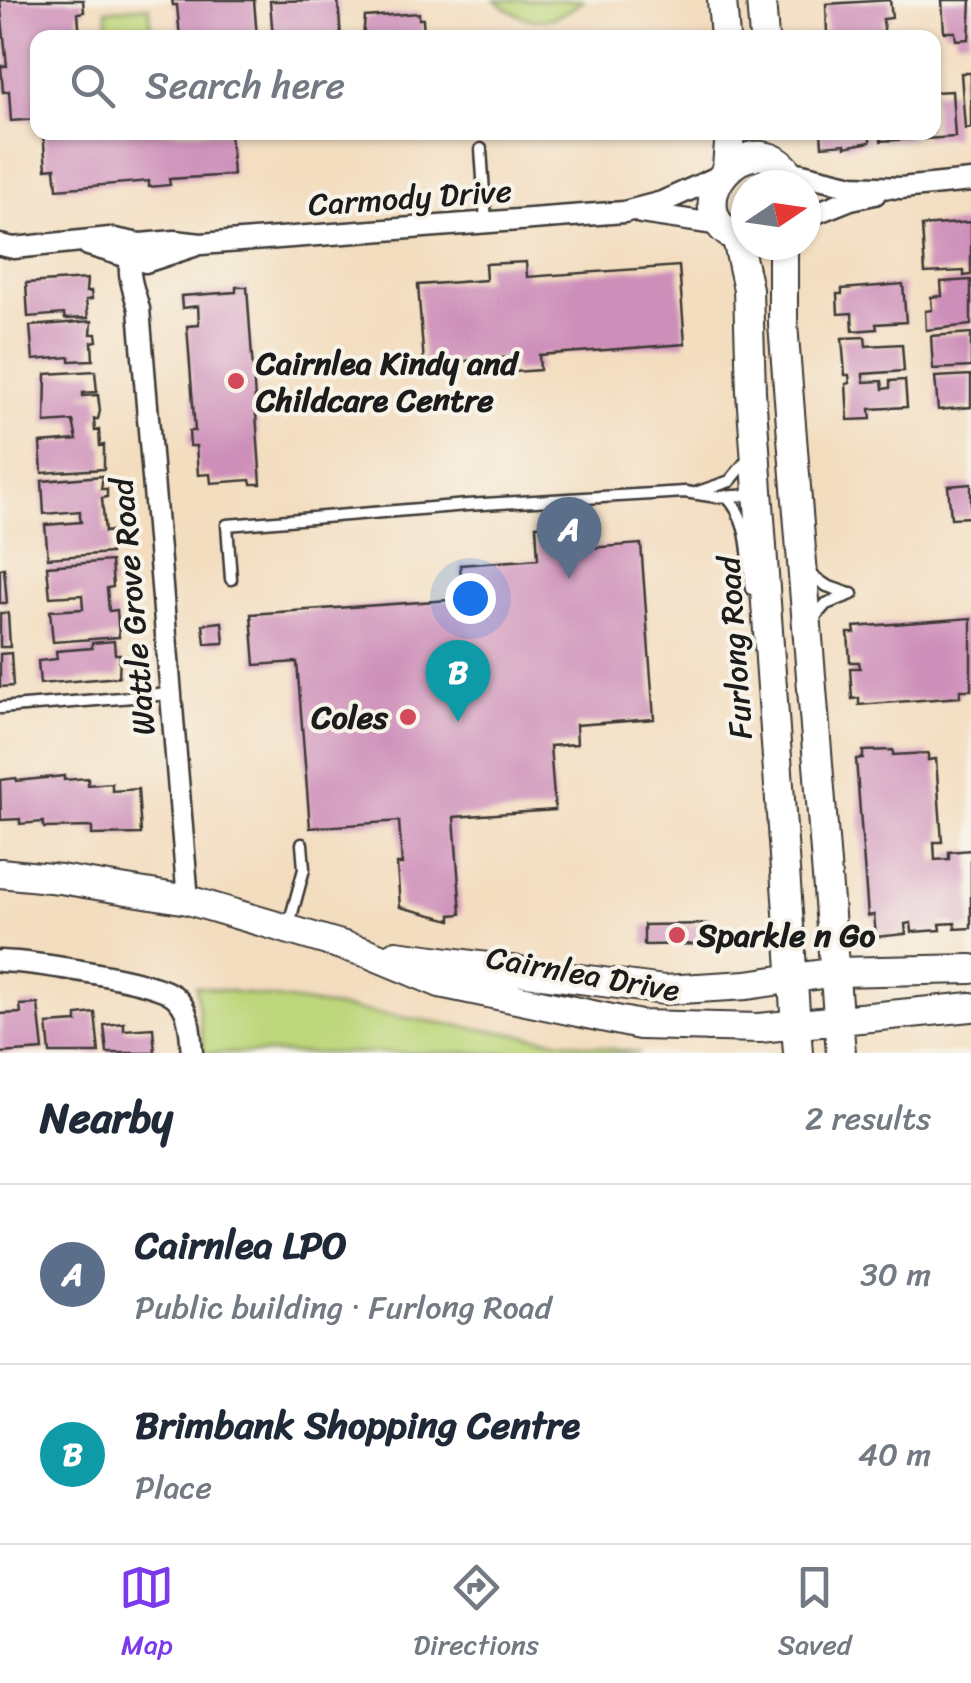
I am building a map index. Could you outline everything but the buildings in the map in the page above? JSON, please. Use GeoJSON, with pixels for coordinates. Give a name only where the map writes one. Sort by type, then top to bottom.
{"type":"FeatureCollection","features":[{"type":"Feature","properties":{"kind":"main road"},"geometry":{"type":"LineString","coordinates":[[722,0],[724,30]]}},
{"type":"Feature","properties":{"kind":"main road"},"geometry":{"type":"LineString","coordinates":[[761,0],[763,30]]}},
{"type":"Feature","properties":{"kind":"main road"},"geometry":{"type":"LineString","coordinates":[[723,172],[729,140]]}},
{"type":"Feature","properties":{"kind":"main road"},"geometry":{"type":"LineString","coordinates":[[774,140],[788,170]]}},
{"type":"Feature","properties":{"kind":"main road"},"geometry":{"type":"LineString","coordinates":[[723,172],[753,156],[783,170]]}},
{"type":"Feature","properties":{"kind":"main road","name":"Furlong Road"},"geometry":{"type":"LineString","coordinates":[[723,172],[712,201],[731,229]]}},
{"type":"Feature","properties":{"kind":"main road","name":"Furlong Road"},"geometry":{"type":"LineString","coordinates":[[741,260],[748,289],[798,1039]]}},
{"type":"Feature","properties":{"kind":"main road"},"geometry":{"type":"LineString","coordinates":[[783,260],[784,324],[841,1053]]}},
{"type":"Feature","properties":{"kind":"main road"},"geometry":{"type":"LineString","coordinates":[[760,495],[781,486],[794,457]]}},
{"type":"Feature","properties":{"kind":"main road","name":"Cairnlea Drive"},"geometry":{"type":"LineString","coordinates":[[0,873],[188,900],[368,953],[440,983],[640,1025],[798,1039],[838,1020],[971,1008]]}},
{"type":"Feature","properties":{"kind":"main road","name":"Cairnlea Drive"},"geometry":{"type":"LineString","coordinates":[[368,953],[664,990],[836,972],[971,969]]}},
{"type":"Feature","properties":{"kind":"street","name":"Carmody Drive"},"geometry":{"type":"LineString","coordinates":[[624,212],[662,202],[723,172]]}},
{"type":"Feature","properties":{"kind":"street"},"geometry":{"type":"LineString","coordinates":[[821,180],[853,186],[901,188],[971,182]]}},
{"type":"Feature","properties":{"kind":"street"},"geometry":{"type":"LineString","coordinates":[[821,211],[852,199],[901,188]]}},
{"type":"Feature","properties":{"kind":"street","name":"Carmody Drive"},"geometry":{"type":"LineString","coordinates":[[138,254],[154,262],[200,244],[624,212],[683,217],[731,234]]}},
{"type":"Feature","properties":{"kind":"street"},"geometry":{"type":"LineString","coordinates":[[0,245],[14,248],[80,243],[138,254]]}},
{"type":"Feature","properties":{"kind":"street","name":"Wattle Grove Road"},"geometry":{"type":"LineString","coordinates":[[138,254],[139,309],[188,900]]}},
{"type":"Feature","properties":{"kind":"street"},"geometry":{"type":"LineString","coordinates":[[0,960],[32,962],[154,986],[174,995],[186,1012],[192,1053]]}},
{"type":"Feature","properties":{"kind":"lane"},"geometry":{"type":"LineString","coordinates":[[481,149],[486,222]]}},
{"type":"Feature","properties":{"kind":"lane"},"geometry":{"type":"LineString","coordinates":[[697,492],[737,476],[756,445]]}},
{"type":"Feature","properties":{"kind":"lane"},"geometry":{"type":"LineString","coordinates":[[231,579],[227,524],[697,492],[760,495]]}},
{"type":"Feature","properties":{"kind":"lane"},"geometry":{"type":"LineString","coordinates":[[726,496],[742,520],[755,604],[770,642]]}},
{"type":"Feature","properties":{"kind":"lane"},"geometry":{"type":"LineString","coordinates":[[803,569],[828,586],[852,594],[826,604],[807,627]]}},
{"type":"Feature","properties":{"kind":"lane"},"geometry":{"type":"LineString","coordinates":[[0,708],[169,694]]}},
{"type":"Feature","properties":{"kind":"lane"},"geometry":{"type":"LineString","coordinates":[[288,930],[304,869],[302,844]]}},
{"type":"Feature","properties":{"kind":"green space"},"geometry":{"type":"Polygon","coordinates":[[[495,0],[584,0],[561,15],[540,20],[518,15],[495,0]]]}},
{"type":"Feature","properties":{"kind":"green space"},"geometry":{"type":"Polygon","coordinates":[[[149,6],[151,30],[108,30],[106,10],[149,6]]]}},
{"type":"Feature","properties":{"kind":"green space"},"geometry":{"type":"Polygon","coordinates":[[[196,986],[640,1053],[204,1053],[196,986]]]}},
{"type":"Feature","properties":{"kind":"place","name":"Cairnlea Kindy and Childcare Centre"},"geometry":{"type":"Point","coordinates":[236,381]}},
{"type":"Feature","properties":{"kind":"place","name":"Cairnlea LPO"},"geometry":{"type":"Point","coordinates":[569,579]}},
{"type":"Feature","properties":{"kind":"place","name":"Coles"},"geometry":{"type":"Point","coordinates":[408,717]}},
{"type":"Feature","properties":{"kind":"place","name":"Brimbank Shopping Centre"},"geometry":{"type":"Point","coordinates":[458,722]}},
{"type":"Feature","properties":{"kind":"place","name":"Sparkle n Go"},"geometry":{"type":"Point","coordinates":[677,935]}}]}
